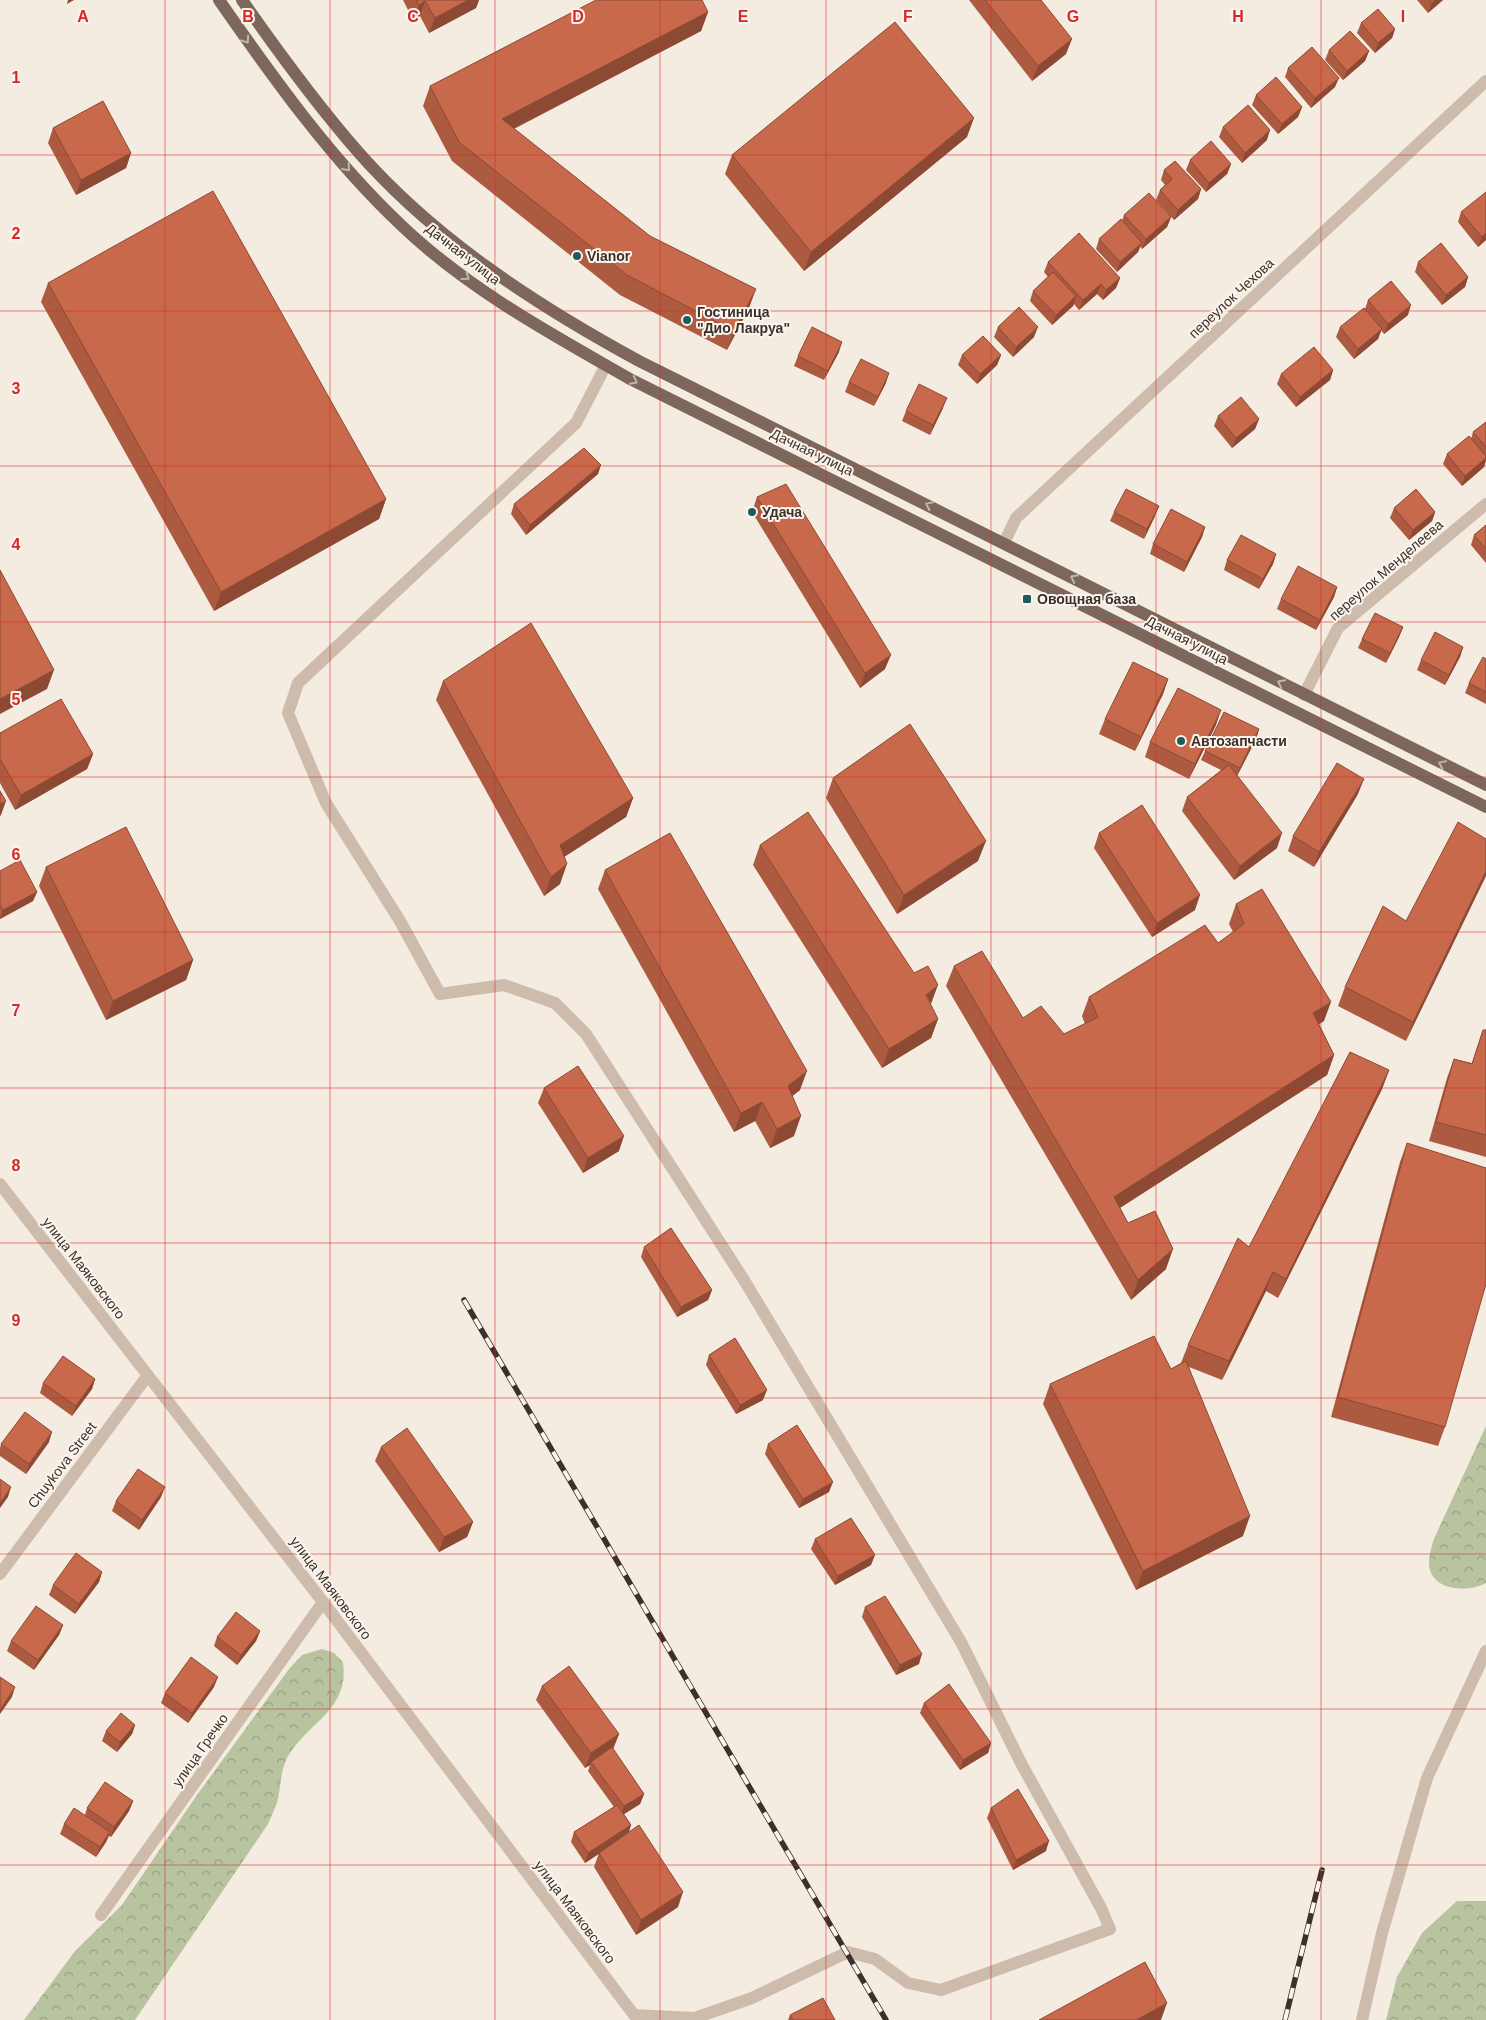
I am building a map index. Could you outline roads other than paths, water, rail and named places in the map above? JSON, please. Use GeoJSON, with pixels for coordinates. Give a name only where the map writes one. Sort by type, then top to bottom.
{"type":"FeatureCollection","features":[{"type":"Feature","properties":{"kind":"main road","name":"Дачная улица"},"geometry":{"type":"LineString","coordinates":[[218,0],[280,86],[346,168],[402,226],[460,273],[504,304],[606,365],[1486,807]]}},
{"type":"Feature","properties":{"kind":"main road","name":"Дачная улица"},"geometry":{"type":"LineString","coordinates":[[242,0],[289,67],[360,155],[420,213],[476,259],[569,322],[615,348],[1486,785]]}},
{"type":"Feature","properties":{"kind":"main road"},"geometry":{"type":"LineString","coordinates":[[606,365],[615,348]]}},
{"type":"Feature","properties":{"kind":"main road"},"geometry":{"type":"LineString","coordinates":[[996,560],[1004,543]]}},
{"type":"Feature","properties":{"kind":"main road"},"geometry":{"type":"LineString","coordinates":[[1296,712],[1304,695]]}},
{"type":"Feature","properties":{"kind":"street","name":"переулок Чехова"},"geometry":{"type":"LineString","coordinates":[[1004,543],[1016,518],[1486,81]]}},
{"type":"Feature","properties":{"kind":"street","name":"улица Маяковского"},"geometry":{"type":"LineString","coordinates":[[0,1184],[323,1602],[634,2015],[695,2018],[752,1998],[848,1952],[875,1959],[908,1983],[941,1990],[1110,1930],[1101,1908],[1022,1764],[961,1642],[744,1280],[586,1034],[555,1003],[504,986],[440,994],[400,921],[326,803],[288,713],[298,683],[576,423],[606,365]]}},
{"type":"Feature","properties":{"kind":"street","name":"переулок Менделеева"},"geometry":{"type":"LineString","coordinates":[[1304,695],[1338,628],[1486,504]]}},
{"type":"Feature","properties":{"kind":"street","name":"Chuykova Street"},"geometry":{"type":"LineString","coordinates":[[0,1574],[148,1375]]}},
{"type":"Feature","properties":{"kind":"street","name":"улица Гречко"},"geometry":{"type":"LineString","coordinates":[[101,1915],[323,1602]]}},
{"type":"Feature","properties":{"kind":"street"},"geometry":{"type":"LineString","coordinates":[[1362,2020],[1382,1933],[1428,1778],[1486,1651]]}},
{"type":"Feature","properties":{"kind":"railway"},"geometry":{"type":"LineString","coordinates":[[464,1300],[886,2020]]}},
{"type":"Feature","properties":{"kind":"railway"},"geometry":{"type":"LineString","coordinates":[[1285,2020],[1322,1870]]}},
{"type":"Feature","properties":{"kind":"place","name":"Vianor"},"geometry":{"type":"Point","coordinates":[577,256]}},
{"type":"Feature","properties":{"kind":"place","name":"Гостиница \"Дио Лакруа\""},"geometry":{"type":"Point","coordinates":[687,320]}},
{"type":"Feature","properties":{"kind":"place","name":"Удача"},"geometry":{"type":"Point","coordinates":[752,512]}},
{"type":"Feature","properties":{"kind":"place","name":"Овощная база"},"geometry":{"type":"Point","coordinates":[1027,599]}},
{"type":"Feature","properties":{"kind":"place","name":"Автозапчасти"},"geometry":{"type":"Point","coordinates":[1181,741]}}]}
